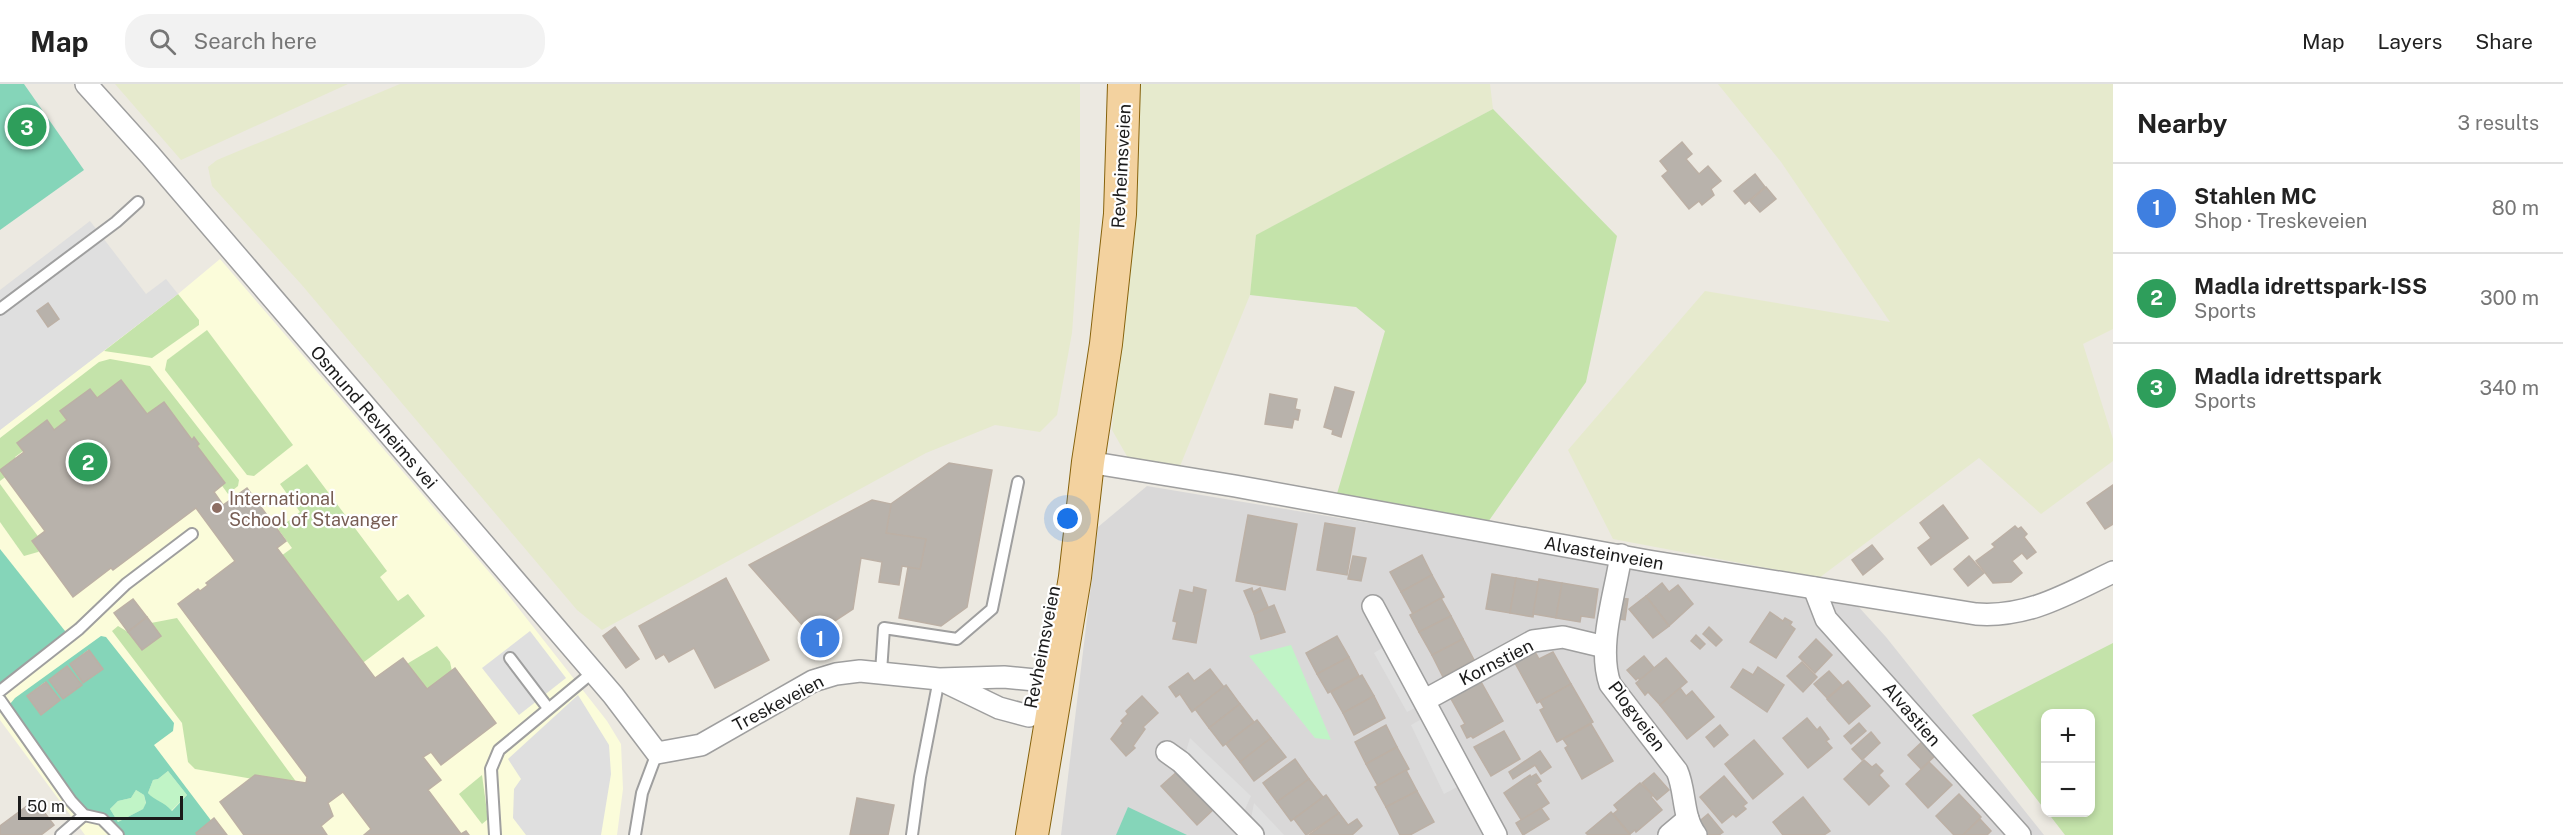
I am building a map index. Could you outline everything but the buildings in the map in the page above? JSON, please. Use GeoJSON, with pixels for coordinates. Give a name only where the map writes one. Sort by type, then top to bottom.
{"type":"FeatureCollection","features":[{"type":"Feature","properties":{"kind":"main road","name":"Revheimsveien"},"geometry":{"type":"LineString","coordinates":[[1011,835],[1039,699],[1056,573],[1088,462],[1106,344],[1120,214],[1124,84]]}},
{"type":"Feature","properties":{"kind":"main road","name":"Revheimsveien"},"geometry":{"type":"LineString","coordinates":[[1032,835],[1039,699]]}},
{"type":"Feature","properties":{"kind":"street","name":"Osmund Revheims vei"},"geometry":{"type":"LineString","coordinates":[[86,84],[150,155],[593,672],[657,753]]}},
{"type":"Feature","properties":{"kind":"street","name":"Alvasteinveien"},"geometry":{"type":"LineString","coordinates":[[1088,462],[1814,588],[1996,616],[2030,610],[2113,572]]}},
{"type":"Feature","properties":{"kind":"street","name":"Plogveien"},"geometry":{"type":"LineString","coordinates":[[1621,555],[1605,647],[1604,668],[1610,684],[1677,771],[1683,783],[1692,827]]}},
{"type":"Feature","properties":{"kind":"street","name":"Alvastien"},"geometry":{"type":"LineString","coordinates":[[1814,588],[1826,619],[2020,835]]}},
{"type":"Feature","properties":{"kind":"street"},"geometry":{"type":"LineString","coordinates":[[1373,606],[1496,835]]}},
{"type":"Feature","properties":{"kind":"street","name":"Kornstien"},"geometry":{"type":"LineString","coordinates":[[1425,700],[1533,641],[1563,637],[1605,647]]}},
{"type":"Feature","properties":{"kind":"street","name":"Treskeveien"},"geometry":{"type":"LineString","coordinates":[[657,753],[701,745],[813,681],[837,674],[860,671],[939,679],[1004,677],[1039,699]]}},
{"type":"Feature","properties":{"kind":"street","name":"Treskeveien"},"geometry":{"type":"LineString","coordinates":[[939,679],[999,708],[1039,699]]}},
{"type":"Feature","properties":{"kind":"street"},"geometry":{"type":"LineString","coordinates":[[1167,752],[1181,762],[1253,835]]}},
{"type":"Feature","properties":{"kind":"street"},"geometry":{"type":"LineString","coordinates":[[1669,835],[1692,827]]}},
{"type":"Feature","properties":{"kind":"lane"},"geometry":{"type":"LineString","coordinates":[[0,309],[116,222],[138,202]]}},
{"type":"Feature","properties":{"kind":"lane"},"geometry":{"type":"LineString","coordinates":[[881,672],[884,628],[957,639],[992,609],[1018,482]]}},
{"type":"Feature","properties":{"kind":"lane"},"geometry":{"type":"LineString","coordinates":[[0,691],[79,629],[126,585],[192,534]]}},
{"type":"Feature","properties":{"kind":"lane"},"geometry":{"type":"LineString","coordinates":[[510,658],[548,708]]}},
{"type":"Feature","properties":{"kind":"lane"},"geometry":{"type":"LineString","coordinates":[[495,835],[491,769],[499,750],[593,672]]}},
{"type":"Feature","properties":{"kind":"lane"},"geometry":{"type":"LineString","coordinates":[[912,835],[920,777],[939,679]]}},
{"type":"Feature","properties":{"kind":"lane"},"geometry":{"type":"LineString","coordinates":[[0,700],[71,801],[84,815],[102,819],[118,835]]}},
{"type":"Feature","properties":{"kind":"lane"},"geometry":{"type":"LineString","coordinates":[[635,835],[642,793],[657,753]]}},
{"type":"Feature","properties":{"kind":"lane"},"geometry":{"type":"LineString","coordinates":[[61,835],[84,815]]}},
{"type":"Feature","properties":{"kind":"shaded area"},"geometry":{"type":"Polygon","coordinates":[[[115,84],[348,84],[181,160],[115,84]]]}},
{"type":"Feature","properties":{"kind":"shaded area"},"geometry":{"type":"Polygon","coordinates":[[[400,84],[1080,84],[1080,221],[1072,333],[1057,415],[1040,432],[995,425],[926,453],[602,630],[577,610],[301,284],[212,186],[208,167],[217,160],[400,84]]]}},
{"type":"Feature","properties":{"kind":"shaded area"},"geometry":{"type":"Polygon","coordinates":[[[1140,84],[1490,84],[1493,109],[1257,235],[1250,295],[1178,471],[1128,458],[1112,430],[1140,84]]]}},
{"type":"Feature","properties":{"kind":"shaded area"},"geometry":{"type":"Polygon","coordinates":[[[1718,84],[2113,84],[2113,329],[2083,344],[2113,439],[2113,461],[2041,514],[1979,458],[1819,578],[1613,539],[1568,450],[1705,291],[1890,322],[1781,162],[1718,84]]]}},
{"type":"Feature","properties":{"kind":"shaded area"},"geometry":{"type":"Polygon","coordinates":[[[90,221],[146,294],[166,279],[178,294],[0,430],[0,290],[90,221]]]}},
{"type":"Feature","properties":{"kind":"shaded area","name":"International School of Stavanger"},"geometry":{"type":"Polygon","coordinates":[[[220,259],[502,587],[607,721],[621,744],[623,789],[617,835],[85,835],[0,720],[0,430],[178,294],[220,259]]]}},
{"type":"Feature","properties":{"kind":"shaded area"},"geometry":{"type":"Polygon","coordinates":[[[1147,486],[1856,604],[1886,637],[2044,835],[1061,835],[1098,527],[1147,486]]]}},
{"type":"Feature","properties":{"kind":"shaded area"},"geometry":{"type":"Polygon","coordinates":[[[530,631],[566,678],[519,715],[482,668],[530,631]]]}},
{"type":"Feature","properties":{"kind":"shaded area"},"geometry":{"type":"Polygon","coordinates":[[[1387,645],[1421,705],[1407,712],[1374,653],[1387,645]]]}},
{"type":"Feature","properties":{"kind":"shaded area"},"geometry":{"type":"Polygon","coordinates":[[[578,695],[609,745],[611,774],[601,835],[526,835],[513,818],[514,789],[521,779],[508,759],[578,695]]]}},
{"type":"Feature","properties":{"kind":"shaded area"},"geometry":{"type":"Polygon","coordinates":[[[1427,716],[1459,786],[1444,794],[1411,725],[1427,716]]]}},
{"type":"Feature","properties":{"kind":"shaded area"},"geometry":{"type":"Polygon","coordinates":[[[1190,738],[1251,796],[1242,816],[1185,755],[1190,738]]]}},
{"type":"Feature","properties":{"kind":"shaded area"},"geometry":{"type":"Polygon","coordinates":[[[1254,803],[1284,835],[1261,835],[1250,824],[1254,803]]]}},
{"type":"Feature","properties":{"kind":"green space"},"geometry":{"type":"Polygon","coordinates":[[[0,84],[24,84],[84,170],[0,230],[0,84]]]}},
{"type":"Feature","properties":{"kind":"green space"},"geometry":{"type":"Polygon","coordinates":[[[1493,109],[1617,236],[1586,382],[1488,522],[1336,497],[1385,331],[1356,307],[1250,295],[1256,235],[1493,109]]]}},
{"type":"Feature","properties":{"kind":"green space"},"geometry":{"type":"Polygon","coordinates":[[[178,294],[199,320],[199,325],[152,358],[104,351],[178,294]]]}},
{"type":"Feature","properties":{"kind":"green space"},"geometry":{"type":"Polygon","coordinates":[[[207,330],[293,445],[254,476],[247,475],[165,370],[167,360],[207,330]]]}},
{"type":"Feature","properties":{"kind":"green space"},"geometry":{"type":"Polygon","coordinates":[[[110,359],[150,366],[239,480],[238,486],[228,494],[168,411],[145,428],[92,400],[63,423],[68,430],[49,432],[15,457],[21,465],[0,481],[0,438],[99,362],[110,359]]]}},
{"type":"Feature","properties":{"kind":"green space"},"geometry":{"type":"Polygon","coordinates":[[[307,464],[387,571],[380,577],[398,601],[408,594],[425,616],[360,665],[281,556],[292,548],[278,529],[300,512],[280,484],[307,464]]]}},
{"type":"Feature","properties":{"kind":"green space"},"geometry":{"type":"Polygon","coordinates":[[[0,484],[45,546],[38,552],[24,556],[0,522],[0,484]]]}},
{"type":"Feature","properties":{"kind":"green space"},"geometry":{"type":"Polygon","coordinates":[[[0,549],[69,636],[0,684],[0,549]]]}},
{"type":"Feature","properties":{"kind":"green space"},"geometry":{"type":"Polygon","coordinates":[[[177,618],[300,787],[195,769],[188,762],[182,723],[112,631],[118,626],[128,632],[142,650],[161,636],[151,623],[177,618]]]}},
{"type":"Feature","properties":{"kind":"green space"},"geometry":{"type":"Polygon","coordinates":[[[101,636],[106,637],[174,723],[173,731],[154,745],[219,831],[213,835],[119,835],[111,824],[88,818],[10,714],[10,704],[15,698],[101,636]],[[88,650],[70,664],[83,682],[103,669],[88,650]],[[67,666],[49,680],[63,698],[81,685],[67,666]],[[45,682],[27,696],[41,715],[60,700],[45,682]],[[168,771],[153,780],[148,793],[172,811],[187,795],[168,771]],[[136,790],[131,798],[118,801],[110,809],[118,822],[143,809],[146,803],[144,795],[136,790]]]}},
{"type":"Feature","properties":{"kind":"green space"},"geometry":{"type":"Polygon","coordinates":[[[2113,643],[2113,835],[2065,835],[2051,817],[2095,817],[2095,709],[2041,709],[2041,805],[1972,715],[2113,643]]]}},
{"type":"Feature","properties":{"kind":"green space"},"geometry":{"type":"Polygon","coordinates":[[[1291,645],[1331,740],[1315,738],[1249,656],[1291,645]]]}},
{"type":"Feature","properties":{"kind":"green space"},"geometry":{"type":"Polygon","coordinates":[[[437,646],[450,662],[453,676],[424,696],[400,668],[437,646]]]}},
{"type":"Feature","properties":{"kind":"green space"},"geometry":{"type":"Polygon","coordinates":[[[168,771],[187,795],[171,811],[148,793],[153,780],[168,771]]]}},
{"type":"Feature","properties":{"kind":"green space"},"geometry":{"type":"Polygon","coordinates":[[[482,775],[488,819],[482,824],[459,794],[482,775]]]}},
{"type":"Feature","properties":{"kind":"green space"},"geometry":{"type":"Polygon","coordinates":[[[136,790],[144,795],[146,804],[143,809],[118,822],[110,809],[118,801],[131,798],[136,790]]]}},
{"type":"Feature","properties":{"kind":"green space"},"geometry":{"type":"Polygon","coordinates":[[[1128,807],[1187,835],[1116,835],[1128,807]]]}},
{"type":"Feature","properties":{"kind":"place","name":"Madla idrettspark"},"geometry":{"type":"Point","coordinates":[27,127]}},
{"type":"Feature","properties":{"kind":"place","name":"Madla idrettspark-ISS"},"geometry":{"type":"Point","coordinates":[88,462]}},
{"type":"Feature","properties":{"kind":"place","name":"International School of Stavanger"},"geometry":{"type":"Point","coordinates":[217,508]}},
{"type":"Feature","properties":{"kind":"place","name":"Stahlen MC"},"geometry":{"type":"Point","coordinates":[820,638]}}]}
